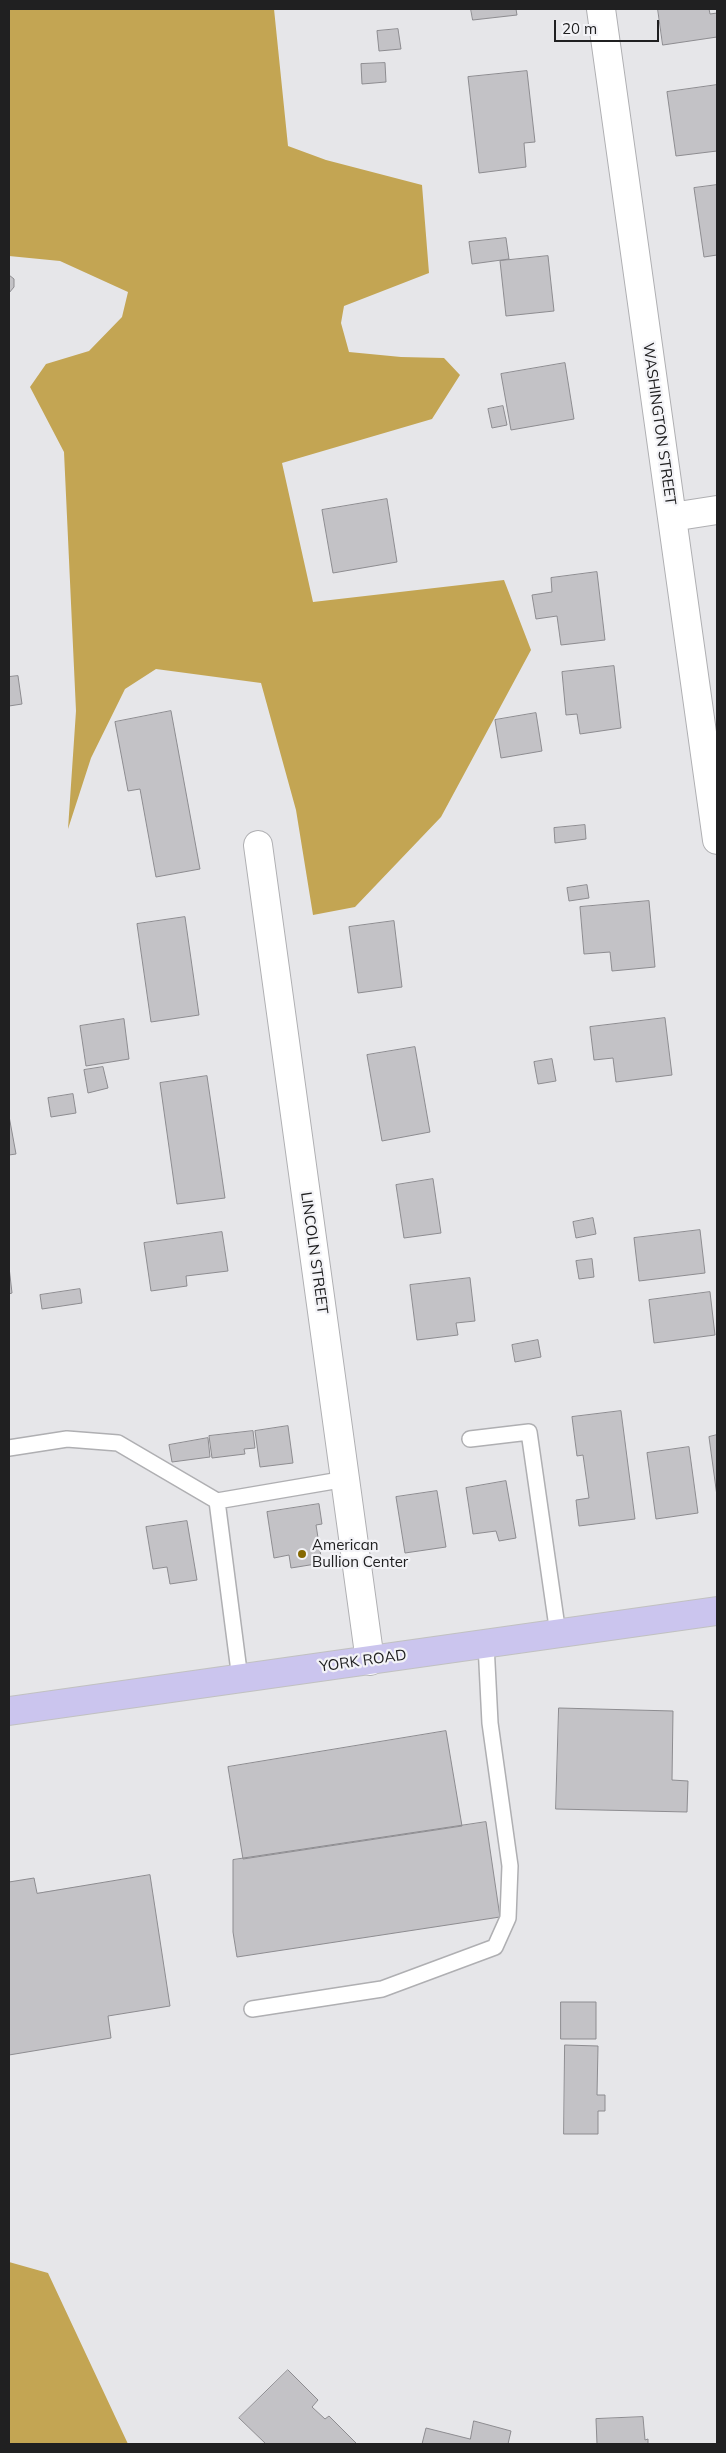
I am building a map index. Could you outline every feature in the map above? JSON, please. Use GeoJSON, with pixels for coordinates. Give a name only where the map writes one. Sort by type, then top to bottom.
{"type":"FeatureCollection","features":[{"type":"Feature","properties":{"kind":"main road","name":"YORK ROAD"},"geometry":{"type":"LineString","coordinates":[[9,1712],[717,1611]]}},
{"type":"Feature","properties":{"kind":"street","name":"WASHINGTON STREET"},"geometry":{"type":"LineString","coordinates":[[601,9],[717,840]]}},
{"type":"Feature","properties":{"kind":"street"},"geometry":{"type":"LineString","coordinates":[[672,517],[717,510]]}},
{"type":"Feature","properties":{"kind":"street","name":"LINCOLN STREET"},"geometry":{"type":"LineString","coordinates":[[258,845],[370,1660]]}},
{"type":"Feature","properties":{"kind":"lane"},"geometry":{"type":"LineString","coordinates":[[470,1439],[529,1432],[558,1634]]}},
{"type":"Feature","properties":{"kind":"lane"},"geometry":{"type":"LineString","coordinates":[[9,1448],[67,1439],[118,1443],[217,1501],[346,1479]]}},
{"type":"Feature","properties":{"kind":"lane"},"geometry":{"type":"LineString","coordinates":[[217,1501],[240,1679]]}},
{"type":"Feature","properties":{"kind":"lane"},"geometry":{"type":"LineString","coordinates":[[252,2009],[382,1989],[495,1947],[508,1918],[510,1866],[490,1723],[486,1644]]}},
{"type":"Feature","properties":{"kind":"shaded area"},"geometry":{"type":"Polygon","coordinates":[[[9,9],[274,9],[288,146],[326,160],[422,185],[429,273],[344,306],[341,323],[349,352],[401,357],[444,358],[460,375],[432,419],[282,463],[313,602],[504,580],[531,650],[441,817],[355,907],[313,915],[296,810],[261,683],[156,669],[125,689],[91,758],[68,829],[76,711],[64,452],[30,387],[46,364],[89,351],[122,317],[128,292],[60,261],[9,256],[9,9]]]}},
{"type":"Feature","properties":{"kind":"shaded area"},"geometry":{"type":"Polygon","coordinates":[[[9,2262],[48,2273],[128,2444],[9,2444],[9,2262]]]}},
{"type":"Feature","properties":{"kind":"building"},"geometry":{"type":"Polygon","coordinates":[[[471,9],[516,9],[517,15],[473,20],[471,9]]]}},
{"type":"Feature","properties":{"kind":"building"},"geometry":{"type":"Polygon","coordinates":[[[658,9],[709,9],[710,14],[717,13],[717,37],[663,45],[658,9]]]}},
{"type":"Feature","properties":{"kind":"building"},"geometry":{"type":"Polygon","coordinates":[[[398,29],[401,49],[379,51],[377,31],[398,29]]]}},
{"type":"Feature","properties":{"kind":"building"},"geometry":{"type":"Polygon","coordinates":[[[385,63],[386,82],[362,84],[361,64],[385,63]]]}},
{"type":"Feature","properties":{"kind":"building"},"geometry":{"type":"Polygon","coordinates":[[[527,71],[535,142],[524,143],[526,167],[479,173],[468,77],[527,71]]]}},
{"type":"Feature","properties":{"kind":"building"},"geometry":{"type":"Polygon","coordinates":[[[717,85],[717,151],[676,156],[667,92],[717,85]]]}},
{"type":"Feature","properties":{"kind":"building"},"geometry":{"type":"Polygon","coordinates":[[[717,185],[717,255],[704,257],[694,188],[717,185]]]}},
{"type":"Feature","properties":{"kind":"building"},"geometry":{"type":"Polygon","coordinates":[[[506,238],[509,259],[472,264],[469,242],[506,238]]]}},
{"type":"Feature","properties":{"kind":"building"},"geometry":{"type":"Polygon","coordinates":[[[548,256],[554,311],[506,316],[500,261],[548,256]]]}},
{"type":"Feature","properties":{"kind":"building"},"geometry":{"type":"Polygon","coordinates":[[[9,275],[14,279],[14,287],[9,293],[9,275]]]}},
{"type":"Feature","properties":{"kind":"building"},"geometry":{"type":"Polygon","coordinates":[[[565,363],[574,419],[511,430],[501,374],[565,363]]]}},
{"type":"Feature","properties":{"kind":"building"},"geometry":{"type":"Polygon","coordinates":[[[503,406],[507,425],[492,428],[488,409],[503,406]]]}},
{"type":"Feature","properties":{"kind":"building"},"geometry":{"type":"Polygon","coordinates":[[[387,499],[397,562],[333,573],[322,510],[387,499]]]}},
{"type":"Feature","properties":{"kind":"building"},"geometry":{"type":"Polygon","coordinates":[[[597,572],[605,640],[561,645],[557,616],[536,619],[532,595],[552,592],[551,578],[597,572]]]}},
{"type":"Feature","properties":{"kind":"building"},"geometry":{"type":"Polygon","coordinates":[[[614,666],[621,728],[580,734],[577,714],[566,715],[562,672],[614,666]]]}},
{"type":"Feature","properties":{"kind":"building"},"geometry":{"type":"Polygon","coordinates":[[[18,676],[22,704],[9,706],[9,677],[18,676]]]}},
{"type":"Feature","properties":{"kind":"building"},"geometry":{"type":"Polygon","coordinates":[[[171,711],[200,869],[156,877],[140,789],[128,791],[115,722],[171,711]]]}},
{"type":"Feature","properties":{"kind":"building"},"geometry":{"type":"Polygon","coordinates":[[[536,713],[542,751],[501,758],[495,720],[536,713]]]}},
{"type":"Feature","properties":{"kind":"building"},"geometry":{"type":"Polygon","coordinates":[[[585,825],[586,839],[555,843],[554,828],[585,825]]]}},
{"type":"Feature","properties":{"kind":"building"},"geometry":{"type":"Polygon","coordinates":[[[587,885],[589,898],[569,901],[567,888],[587,885]]]}},
{"type":"Feature","properties":{"kind":"building"},"geometry":{"type":"Polygon","coordinates":[[[649,901],[655,967],[612,971],[610,952],[584,954],[580,907],[649,901]]]}},
{"type":"Feature","properties":{"kind":"building"},"geometry":{"type":"Polygon","coordinates":[[[185,917],[199,1015],[151,1022],[137,924],[185,917]]]}},
{"type":"Feature","properties":{"kind":"building"},"geometry":{"type":"Polygon","coordinates":[[[394,921],[402,987],[358,993],[349,927],[394,921]]]}},
{"type":"Feature","properties":{"kind":"building"},"geometry":{"type":"Polygon","coordinates":[[[665,1018],[672,1075],[616,1082],[613,1058],[594,1060],[590,1027],[665,1018]]]}},
{"type":"Feature","properties":{"kind":"building"},"geometry":{"type":"Polygon","coordinates":[[[124,1019],[129,1059],[86,1066],[80,1026],[124,1019]]]}},
{"type":"Feature","properties":{"kind":"building"},"geometry":{"type":"Polygon","coordinates":[[[415,1047],[430,1132],[382,1141],[367,1055],[415,1047]]]}},
{"type":"Feature","properties":{"kind":"building"},"geometry":{"type":"Polygon","coordinates":[[[552,1059],[556,1081],[538,1084],[534,1062],[552,1059]]]}},
{"type":"Feature","properties":{"kind":"building"},"geometry":{"type":"Polygon","coordinates":[[[103,1067],[108,1088],[88,1093],[84,1070],[103,1067]]]}},
{"type":"Feature","properties":{"kind":"building"},"geometry":{"type":"Polygon","coordinates":[[[207,1076],[225,1198],[177,1204],[160,1083],[207,1076]]]}},
{"type":"Feature","properties":{"kind":"building"},"geometry":{"type":"Polygon","coordinates":[[[73,1094],[76,1113],[51,1117],[48,1098],[73,1094]]]}},
{"type":"Feature","properties":{"kind":"building"},"geometry":{"type":"Polygon","coordinates":[[[9,1116],[16,1154],[9,1155],[9,1116]]]}},
{"type":"Feature","properties":{"kind":"building"},"geometry":{"type":"Polygon","coordinates":[[[433,1179],[441,1233],[404,1238],[396,1185],[433,1179]]]}},
{"type":"Feature","properties":{"kind":"building"},"geometry":{"type":"Polygon","coordinates":[[[593,1218],[596,1234],[576,1238],[573,1222],[593,1218]]]}},
{"type":"Feature","properties":{"kind":"building"},"geometry":{"type":"Polygon","coordinates":[[[700,1230],[705,1273],[639,1281],[634,1238],[700,1230]]]}},
{"type":"Feature","properties":{"kind":"building"},"geometry":{"type":"Polygon","coordinates":[[[222,1232],[228,1271],[186,1276],[187,1286],[151,1291],[144,1243],[222,1232]]]}},
{"type":"Feature","properties":{"kind":"building"},"geometry":{"type":"Polygon","coordinates":[[[592,1259],[594,1277],[579,1279],[576,1261],[592,1259]]]}},
{"type":"Feature","properties":{"kind":"building"},"geometry":{"type":"Polygon","coordinates":[[[9,1267],[12,1293],[9,1294],[9,1267]]]}},
{"type":"Feature","properties":{"kind":"building"},"geometry":{"type":"Polygon","coordinates":[[[470,1278],[475,1321],[456,1323],[458,1335],[417,1340],[410,1285],[470,1278]]]}},
{"type":"Feature","properties":{"kind":"building"},"geometry":{"type":"Polygon","coordinates":[[[80,1289],[82,1303],[42,1309],[40,1295],[80,1289]]]}},
{"type":"Feature","properties":{"kind":"building"},"geometry":{"type":"Polygon","coordinates":[[[710,1292],[715,1335],[654,1343],[649,1300],[710,1292]]]}},
{"type":"Feature","properties":{"kind":"building"},"geometry":{"type":"Polygon","coordinates":[[[538,1340],[541,1357],[515,1362],[512,1345],[538,1340]]]}},
{"type":"Feature","properties":{"kind":"building"},"geometry":{"type":"Polygon","coordinates":[[[621,1411],[635,1519],[579,1526],[576,1500],[589,1498],[583,1455],[577,1456],[572,1417],[621,1411]]]}},
{"type":"Feature","properties":{"kind":"building"},"geometry":{"type":"Polygon","coordinates":[[[288,1426],[293,1463],[260,1467],[255,1431],[288,1426]]]}},
{"type":"Feature","properties":{"kind":"building"},"geometry":{"type":"Polygon","coordinates":[[[253,1431],[255,1448],[244,1449],[245,1454],[212,1458],[209,1436],[253,1431]]]}},
{"type":"Feature","properties":{"kind":"building"},"geometry":{"type":"Polygon","coordinates":[[[717,1435],[717,1496],[709,1437],[717,1435]]]}},
{"type":"Feature","properties":{"kind":"building"},"geometry":{"type":"Polygon","coordinates":[[[208,1438],[210,1457],[172,1462],[169,1445],[208,1438]]]}},
{"type":"Feature","properties":{"kind":"building"},"geometry":{"type":"Polygon","coordinates":[[[689,1447],[698,1513],[656,1519],[647,1453],[689,1447]]]}},
{"type":"Feature","properties":{"kind":"building"},"geometry":{"type":"Polygon","coordinates":[[[506,1481],[516,1538],[499,1541],[496,1531],[473,1534],[466,1488],[506,1481]]]}},
{"type":"Feature","properties":{"kind":"building"},"geometry":{"type":"Polygon","coordinates":[[[437,1491],[446,1547],[405,1553],[396,1497],[437,1491]]]}},
{"type":"Feature","properties":{"kind":"building"},"geometry":{"type":"Polygon","coordinates":[[[319,1504],[322,1524],[316,1525],[322,1563],[291,1568],[289,1555],[274,1558],[267,1512],[319,1504]]]}},
{"type":"Feature","properties":{"kind":"building"},"geometry":{"type":"Polygon","coordinates":[[[187,1521],[197,1580],[170,1584],[167,1567],[153,1569],[146,1527],[187,1521]]]}},
{"type":"Feature","properties":{"kind":"building"},"geometry":{"type":"Polygon","coordinates":[[[559,1708],[673,1711],[672,1780],[688,1781],[687,1812],[556,1809],[559,1708]]]}},
{"type":"Feature","properties":{"kind":"building"},"geometry":{"type":"Polygon","coordinates":[[[446,1731],[462,1826],[243,1859],[228,1767],[446,1731]]]}},
{"type":"Feature","properties":{"kind":"building"},"geometry":{"type":"Polygon","coordinates":[[[486,1822],[500,1917],[237,1957],[233,1932],[233,1860],[486,1822]]]}},
{"type":"Feature","properties":{"kind":"building"},"geometry":{"type":"Polygon","coordinates":[[[150,1875],[170,2006],[108,2016],[111,2038],[9,2055],[9,1882],[34,1878],[37,1893],[150,1875]]]}},
{"type":"Feature","properties":{"kind":"building"},"geometry":{"type":"Polygon","coordinates":[[[561,2002],[596,2002],[596,2039],[561,2039],[561,2002]]]}},
{"type":"Feature","properties":{"kind":"building"},"geometry":{"type":"Polygon","coordinates":[[[565,2045],[598,2046],[597,2095],[605,2095],[605,2111],[598,2111],[598,2134],[564,2134],[565,2045]]]}},
{"type":"Feature","properties":{"kind":"building"},"geometry":{"type":"Polygon","coordinates":[[[288,2370],[318,2400],[312,2407],[325,2419],[329,2416],[357,2444],[266,2444],[239,2418],[288,2370]]]}},
{"type":"Feature","properties":{"kind":"building"},"geometry":{"type":"Polygon","coordinates":[[[643,2417],[645,2440],[648,2439],[648,2444],[597,2444],[596,2419],[643,2417]]]}},
{"type":"Feature","properties":{"kind":"building"},"geometry":{"type":"Polygon","coordinates":[[[474,2421],[511,2431],[508,2444],[422,2444],[426,2428],[470,2439],[474,2421]]]}},
{"type":"Feature","properties":{"kind":"place","name":"American Bullion Center"},"geometry":{"type":"Point","coordinates":[302,1554]}}]}
